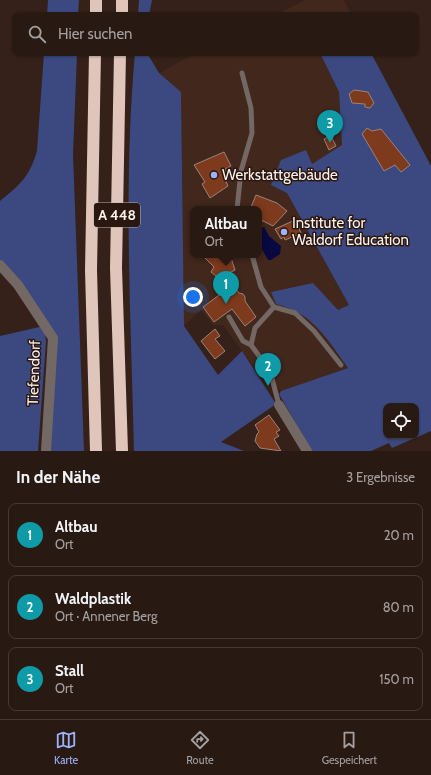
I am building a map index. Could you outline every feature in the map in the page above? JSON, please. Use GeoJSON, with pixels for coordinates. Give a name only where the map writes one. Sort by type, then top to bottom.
{"type":"FeatureCollection","features":[{"type":"Feature","properties":{"kind":"highway"},"geometry":{"type":"LineString","coordinates":[[96,0],[96,12]]}},
{"type":"Feature","properties":{"kind":"highway"},"geometry":{"type":"LineString","coordinates":[[122,0],[122,12]]}},
{"type":"Feature","properties":{"kind":"highway","name":"A 448"},"geometry":{"type":"LineString","coordinates":[[95,56],[91,270],[96,451]]}},
{"type":"Feature","properties":{"kind":"highway","name":"A 448"},"geometry":{"type":"LineString","coordinates":[[120,56],[116,268],[122,451]]}},
{"type":"Feature","properties":{"kind":"street","name":"Tiefendorf"},"geometry":{"type":"LineString","coordinates":[[0,265],[27,297],[53,338],[46,451]]}},
{"type":"Feature","properties":{"kind":"street"},"geometry":{"type":"LineString","coordinates":[[279,405],[308,451]]}},
{"type":"Feature","properties":{"kind":"lane"},"geometry":{"type":"LineString","coordinates":[[237,206],[241,171],[252,133],[251,108],[242,73]]}},
{"type":"Feature","properties":{"kind":"lane"},"geometry":{"type":"LineString","coordinates":[[253,258],[261,287],[274,307],[295,313],[314,331],[340,365]]}},
{"type":"Feature","properties":{"kind":"lane"},"geometry":{"type":"LineString","coordinates":[[252,345],[256,328],[274,307]]}},
{"type":"Feature","properties":{"kind":"lane"},"geometry":{"type":"LineString","coordinates":[[229,317],[243,341],[252,345],[270,371],[279,405]]}},
{"type":"Feature","properties":{"kind":"shaded area"},"geometry":{"type":"Polygon","coordinates":[[[48,0],[79,0],[78,12],[47,12],[48,0]]]}},
{"type":"Feature","properties":{"kind":"shaded area"},"geometry":{"type":"Polygon","coordinates":[[[139,0],[152,0],[150,12],[138,12],[139,0]]]}},
{"type":"Feature","properties":{"kind":"shaded area"},"geometry":{"type":"Polygon","coordinates":[[[305,0],[344,0],[350,12],[282,12],[305,0]]]}},
{"type":"Feature","properties":{"kind":"shaded area"},"geometry":{"type":"Polygon","coordinates":[[[44,56],[77,56],[73,154],[84,451],[48,451],[54,333],[0,260],[0,201],[19,185],[31,167],[37,151],[44,56]]]}},
{"type":"Feature","properties":{"kind":"shaded area"},"geometry":{"type":"Polygon","coordinates":[[[135,56],[149,56],[159,73],[181,92],[184,326],[218,375],[242,351],[276,404],[221,442],[244,451],[134,451],[129,252],[129,152],[135,56]]]}},
{"type":"Feature","properties":{"kind":"shaded area","name":"Institute for Waldorf Education"},"geometry":{"type":"Polygon","coordinates":[[[190,56],[321,56],[339,92],[342,145],[312,164],[287,193],[349,305],[338,310],[313,283],[271,292],[276,304],[289,307],[318,326],[348,368],[281,391],[263,380],[223,325],[213,325],[201,310],[184,326],[181,92],[159,73],[190,56]]]}},
{"type":"Feature","properties":{"kind":"shaded area"},"geometry":{"type":"Polygon","coordinates":[[[321,56],[373,56],[431,166],[431,431],[419,436],[419,403],[383,403],[383,439],[413,439],[392,448],[389,443],[371,451],[312,451],[279,394],[281,391],[348,368],[318,328],[300,314],[289,308],[276,304],[271,292],[313,283],[338,310],[349,305],[287,193],[271,185],[281,160],[306,150],[312,164],[342,145],[339,92],[321,56]]]}},
{"type":"Feature","properties":{"kind":"shaded area"},"geometry":{"type":"Polygon","coordinates":[[[264,227],[269,236],[281,246],[280,254],[271,260],[268,260],[262,249],[262,228],[264,227]]]}},
{"type":"Feature","properties":{"kind":"shaded area"},"geometry":{"type":"Polygon","coordinates":[[[44,326],[46,341],[38,451],[0,451],[0,336],[44,326]]]}},
{"type":"Feature","properties":{"kind":"building"},"geometry":{"type":"Polygon","coordinates":[[[354,90],[368,92],[374,103],[370,108],[365,107],[365,104],[352,103],[349,94],[354,90]]]}},
{"type":"Feature","properties":{"kind":"building"},"geometry":{"type":"Polygon","coordinates":[[[367,128],[372,131],[381,129],[410,165],[401,172],[395,165],[384,171],[362,134],[367,128]]]}},
{"type":"Feature","properties":{"kind":"building"},"geometry":{"type":"Polygon","coordinates":[[[331,136],[336,146],[329,150],[324,139],[331,136]]]}},
{"type":"Feature","properties":{"kind":"building","name":"Werkstattgebäude"},"geometry":{"type":"Polygon","coordinates":[[[224,152],[231,166],[225,169],[228,177],[225,179],[228,186],[210,198],[202,184],[205,182],[194,165],[224,152]]]}},
{"type":"Feature","properties":{"kind":"building"},"geometry":{"type":"Polygon","coordinates":[[[256,195],[277,203],[287,211],[273,226],[262,220],[262,206],[251,206],[256,195]]]}},
{"type":"Feature","properties":{"kind":"building"},"geometry":{"type":"Polygon","coordinates":[[[295,220],[301,233],[285,240],[284,237],[281,239],[275,229],[295,220]]]}},
{"type":"Feature","properties":{"kind":"building"},"geometry":{"type":"Polygon","coordinates":[[[205,258],[231,258],[235,270],[225,275],[239,293],[243,294],[245,301],[256,317],[245,326],[232,309],[214,322],[203,307],[230,287],[211,272],[214,267],[205,258]]]}},
{"type":"Feature","properties":{"kind":"building"},"geometry":{"type":"Polygon","coordinates":[[[215,329],[220,336],[215,339],[225,351],[215,359],[201,341],[215,329]]]}},
{"type":"Feature","properties":{"kind":"building"},"geometry":{"type":"Polygon","coordinates":[[[269,415],[280,430],[276,432],[279,436],[274,439],[281,451],[260,448],[255,441],[259,432],[255,425],[269,415]]]}},
{"type":"Feature","properties":{"kind":"place","name":"Stall"},"geometry":{"type":"Point","coordinates":[330,143]}},
{"type":"Feature","properties":{"kind":"place","name":"Werkstattgebäude"},"geometry":{"type":"Point","coordinates":[214,175]}},
{"type":"Feature","properties":{"kind":"place","name":"Institute for Waldorf Education"},"geometry":{"type":"Point","coordinates":[284,232]}},
{"type":"Feature","properties":{"kind":"place","name":"Altbau"},"geometry":{"type":"Point","coordinates":[226,304]}},
{"type":"Feature","properties":{"kind":"place","name":"Waldplastik"},"geometry":{"type":"Point","coordinates":[268,386]}}]}
